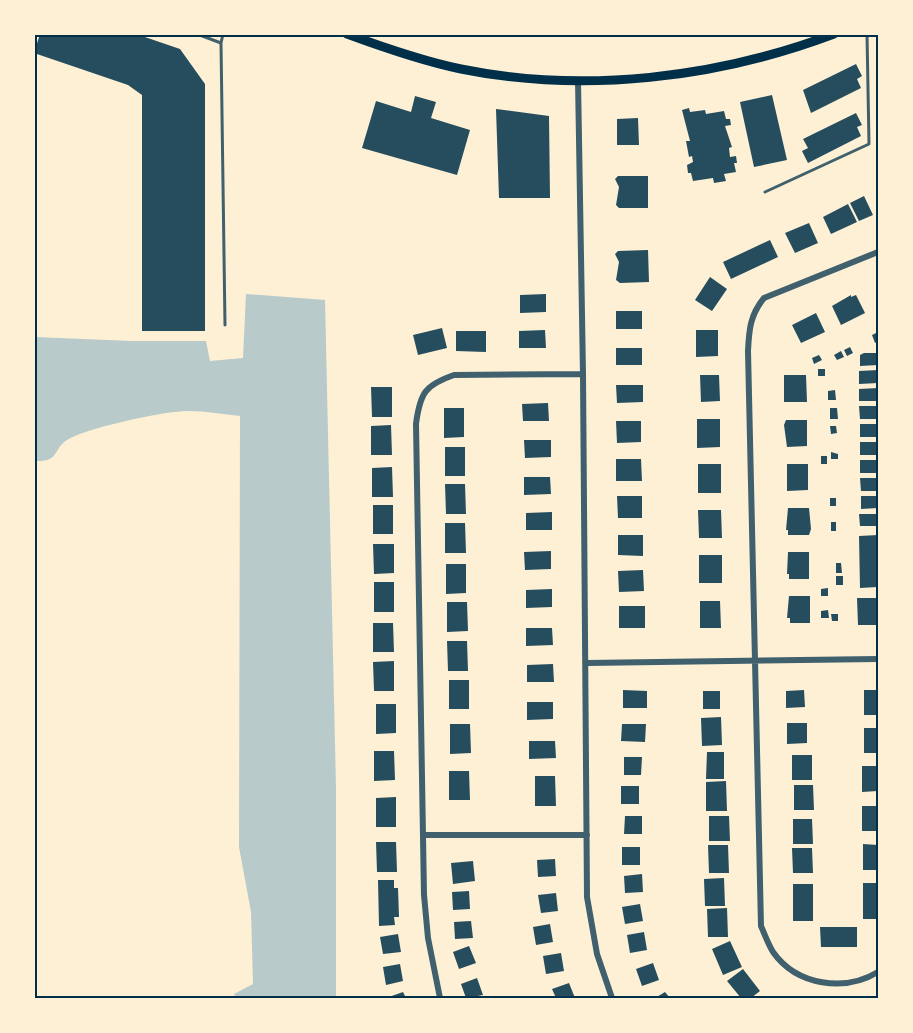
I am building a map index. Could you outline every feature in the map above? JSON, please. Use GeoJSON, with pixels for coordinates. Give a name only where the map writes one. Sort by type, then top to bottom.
{"type":"FeatureCollection","features":[{"type":"Feature","properties":{"kind":"main road"},"geometry":{"type":"LineString","coordinates":[[347,34],[414,58],[466,70],[578,80],[652,77],[736,64],[796,49],[834,34]]}},
{"type":"Feature","properties":{"kind":"street"},"geometry":{"type":"LineString","coordinates":[[578,80],[587,663],[587,897],[597,954],[612,999]]}},
{"type":"Feature","properties":{"kind":"street"},"geometry":{"type":"LineString","coordinates":[[879,252],[764,298],[756,308],[749,326],[748,351],[758,908],[761,927],[774,953],[794,971],[818,982],[841,985],[866,979],[879,972]]}},
{"type":"Feature","properties":{"kind":"street"},"geometry":{"type":"LineString","coordinates":[[440,999],[428,938],[424,895],[416,436],[418,406],[423,393],[434,382],[454,375],[583,374]]}},
{"type":"Feature","properties":{"kind":"street"},"geometry":{"type":"LineString","coordinates":[[587,663],[879,659]]}},
{"type":"Feature","properties":{"kind":"street"},"geometry":{"type":"LineString","coordinates":[[424,835],[586,835]]}},
{"type":"Feature","properties":{"kind":"lane"},"geometry":{"type":"LineString","coordinates":[[197,34],[221,43]]}},
{"type":"Feature","properties":{"kind":"lane"},"geometry":{"type":"LineString","coordinates":[[223,34],[221,43],[225,325]]}},
{"type":"Feature","properties":{"kind":"lane"},"geometry":{"type":"LineString","coordinates":[[765,192],[869,144],[867,34]]}},
{"type":"Feature","properties":{"kind":"shaded area"},"geometry":{"type":"Polygon","coordinates":[[[246,294],[325,300],[336,788],[336,998],[236,998],[234,994],[253,984],[251,912],[239,847],[240,416],[183,411],[135,419],[76,436],[62,444],[48,460],[35,461],[35,337],[206,341],[210,361],[243,358],[246,294]]]}},
{"type":"Feature","properties":{"kind":"building"},"geometry":{"type":"Polygon","coordinates":[[[40,34],[136,34],[180,49],[205,84],[205,331],[142,331],[142,95],[128,85],[34,53],[40,34]]]}},
{"type":"Feature","properties":{"kind":"building"},"geometry":{"type":"Polygon","coordinates":[[[856,64],[862,76],[857,79],[861,88],[811,113],[803,90],[856,64]]]}},
{"type":"Feature","properties":{"kind":"building"},"geometry":{"type":"Polygon","coordinates":[[[772,95],[787,160],[754,167],[740,102],[772,95]]]}},
{"type":"Feature","properties":{"kind":"building"},"geometry":{"type":"Polygon","coordinates":[[[415,96],[436,102],[431,118],[470,130],[457,175],[362,148],[376,101],[411,112],[415,96]]]}},
{"type":"Feature","properties":{"kind":"building"},"geometry":{"type":"Polygon","coordinates":[[[689,108],[690,112],[705,110],[706,114],[724,111],[726,119],[730,119],[731,125],[725,126],[732,147],[729,148],[730,157],[736,156],[737,163],[734,163],[736,172],[724,174],[726,181],[714,183],[713,178],[693,181],[691,173],[688,173],[687,165],[693,162],[692,156],[689,157],[686,141],[690,141],[682,110],[689,108]]]}},
{"type":"Feature","properties":{"kind":"building"},"geometry":{"type":"Polygon","coordinates":[[[496,109],[549,116],[550,198],[499,198],[496,109]]]}},
{"type":"Feature","properties":{"kind":"building"},"geometry":{"type":"Polygon","coordinates":[[[856,113],[862,125],[857,127],[861,136],[808,163],[802,151],[808,148],[803,139],[856,113]]]}},
{"type":"Feature","properties":{"kind":"building"},"geometry":{"type":"Polygon","coordinates":[[[638,118],[639,145],[617,145],[617,119],[638,118]]]}},
{"type":"Feature","properties":{"kind":"building"},"geometry":{"type":"Polygon","coordinates":[[[618,176],[648,176],[648,208],[619,208],[616,205],[619,187],[615,179],[618,176]]]}},
{"type":"Feature","properties":{"kind":"building"},"geometry":{"type":"Polygon","coordinates":[[[864,196],[873,215],[859,221],[850,203],[864,196]]]}},
{"type":"Feature","properties":{"kind":"building"},"geometry":{"type":"Polygon","coordinates":[[[848,204],[857,222],[831,234],[823,217],[848,204]]]}},
{"type":"Feature","properties":{"kind":"building"},"geometry":{"type":"Polygon","coordinates":[[[809,223],[818,243],[795,253],[785,233],[809,223]]]}},
{"type":"Feature","properties":{"kind":"building"},"geometry":{"type":"Polygon","coordinates":[[[770,240],[778,257],[731,279],[723,262],[770,240]]]}},
{"type":"Feature","properties":{"kind":"building"},"geometry":{"type":"Polygon","coordinates":[[[648,250],[649,282],[620,283],[616,280],[619,262],[615,254],[618,251],[648,250]]]}},
{"type":"Feature","properties":{"kind":"building"},"geometry":{"type":"Polygon","coordinates":[[[710,277],[727,289],[712,311],[695,300],[710,277]]]}},
{"type":"Feature","properties":{"kind":"building"},"geometry":{"type":"Polygon","coordinates":[[[546,294],[546,312],[520,313],[520,295],[546,294]]]}},
{"type":"Feature","properties":{"kind":"building"},"geometry":{"type":"Polygon","coordinates":[[[851,295],[851,297],[856,295],[865,313],[841,325],[832,306],[851,295]]]}},
{"type":"Feature","properties":{"kind":"building"},"geometry":{"type":"Polygon","coordinates":[[[616,311],[642,311],[642,329],[616,329],[616,311]]]}},
{"type":"Feature","properties":{"kind":"building"},"geometry":{"type":"Polygon","coordinates":[[[816,313],[825,332],[801,343],[792,325],[816,313]]]}},
{"type":"Feature","properties":{"kind":"building"},"geometry":{"type":"Polygon","coordinates":[[[442,328],[447,348],[418,355],[413,335],[442,328]]]}},
{"type":"Feature","properties":{"kind":"building"},"geometry":{"type":"Polygon","coordinates":[[[545,330],[546,348],[519,348],[519,331],[545,330]]]}},
{"type":"Feature","properties":{"kind":"building"},"geometry":{"type":"Polygon","coordinates":[[[696,330],[718,330],[718,356],[696,357],[696,330]]]}},
{"type":"Feature","properties":{"kind":"building"},"geometry":{"type":"Polygon","coordinates":[[[456,331],[486,331],[486,352],[456,351],[456,331]]]}},
{"type":"Feature","properties":{"kind":"building"},"geometry":{"type":"Polygon","coordinates":[[[878,332],[878,341],[875,343],[872,335],[878,332]]]}},
{"type":"Feature","properties":{"kind":"building"},"geometry":{"type":"Polygon","coordinates":[[[850,347],[853,353],[847,356],[844,350],[850,347]]]}},
{"type":"Feature","properties":{"kind":"building"},"geometry":{"type":"Polygon","coordinates":[[[616,348],[642,348],[642,365],[616,365],[616,348]]]}},
{"type":"Feature","properties":{"kind":"building"},"geometry":{"type":"Polygon","coordinates":[[[841,351],[844,357],[837,360],[834,355],[841,351]]]}},
{"type":"Feature","properties":{"kind":"building"},"geometry":{"type":"Polygon","coordinates":[[[878,353],[878,365],[860,366],[860,355],[878,353]]]}},
{"type":"Feature","properties":{"kind":"building"},"geometry":{"type":"Polygon","coordinates":[[[819,355],[822,360],[814,364],[812,358],[819,355]]]}},
{"type":"Feature","properties":{"kind":"building"},"geometry":{"type":"Polygon","coordinates":[[[818,369],[825,369],[825,376],[818,376],[818,369]]]}},
{"type":"Feature","properties":{"kind":"building"},"geometry":{"type":"Polygon","coordinates":[[[878,370],[878,383],[859,384],[859,371],[878,370]]]}},
{"type":"Feature","properties":{"kind":"building"},"geometry":{"type":"Polygon","coordinates":[[[700,375],[719,375],[720,401],[701,402],[700,375]]]}},
{"type":"Feature","properties":{"kind":"building"},"geometry":{"type":"Polygon","coordinates":[[[784,375],[806,375],[807,402],[784,402],[784,375]]]}},
{"type":"Feature","properties":{"kind":"building"},"geometry":{"type":"Polygon","coordinates":[[[616,385],[643,385],[643,402],[617,403],[616,385]]]}},
{"type":"Feature","properties":{"kind":"building"},"geometry":{"type":"Polygon","coordinates":[[[371,387],[392,387],[392,417],[372,417],[371,387]]]}},
{"type":"Feature","properties":{"kind":"building"},"geometry":{"type":"Polygon","coordinates":[[[878,388],[878,401],[859,401],[859,389],[878,388]]]}},
{"type":"Feature","properties":{"kind":"building"},"geometry":{"type":"Polygon","coordinates":[[[835,390],[836,400],[828,400],[828,391],[835,390]]]}},
{"type":"Feature","properties":{"kind":"building"},"geometry":{"type":"Polygon","coordinates":[[[548,403],[549,421],[523,421],[522,404],[548,403]]]}},
{"type":"Feature","properties":{"kind":"building"},"geometry":{"type":"Polygon","coordinates":[[[859,406],[878,406],[878,419],[860,419],[859,406]]]}},
{"type":"Feature","properties":{"kind":"building"},"geometry":{"type":"Polygon","coordinates":[[[444,408],[464,408],[464,437],[444,438],[444,408]]]}},
{"type":"Feature","properties":{"kind":"building"},"geometry":{"type":"Polygon","coordinates":[[[830,408],[837,408],[838,419],[830,419],[830,408]]]}},
{"type":"Feature","properties":{"kind":"building"},"geometry":{"type":"Polygon","coordinates":[[[697,419],[720,419],[720,447],[697,448],[697,419]]]}},
{"type":"Feature","properties":{"kind":"building"},"geometry":{"type":"Polygon","coordinates":[[[786,420],[807,420],[807,446],[787,447],[784,425],[786,420]]]}},
{"type":"Feature","properties":{"kind":"building"},"geometry":{"type":"Polygon","coordinates":[[[616,421],[641,421],[641,442],[617,443],[616,421]]]}},
{"type":"Feature","properties":{"kind":"building"},"geometry":{"type":"Polygon","coordinates":[[[860,424],[878,424],[878,437],[860,437],[860,424]]]}},
{"type":"Feature","properties":{"kind":"building"},"geometry":{"type":"Polygon","coordinates":[[[391,425],[392,455],[371,455],[371,426],[391,425]]]}},
{"type":"Feature","properties":{"kind":"building"},"geometry":{"type":"Polygon","coordinates":[[[830,426],[836,426],[837,433],[831,434],[830,426]]]}},
{"type":"Feature","properties":{"kind":"building"},"geometry":{"type":"Polygon","coordinates":[[[524,440],[551,440],[551,457],[525,458],[524,440]]]}},
{"type":"Feature","properties":{"kind":"building"},"geometry":{"type":"Polygon","coordinates":[[[860,442],[878,442],[878,455],[860,455],[860,442]]]}},
{"type":"Feature","properties":{"kind":"building"},"geometry":{"type":"Polygon","coordinates":[[[445,447],[465,447],[465,476],[445,476],[445,447]]]}},
{"type":"Feature","properties":{"kind":"building"},"geometry":{"type":"Polygon","coordinates":[[[831,452],[838,454],[838,459],[831,459],[831,452]]]}},
{"type":"Feature","properties":{"kind":"building"},"geometry":{"type":"Polygon","coordinates":[[[821,456],[827,456],[827,464],[821,464],[821,456]]]}},
{"type":"Feature","properties":{"kind":"building"},"geometry":{"type":"Polygon","coordinates":[[[616,459],[641,459],[642,481],[616,481],[616,459]]]}},
{"type":"Feature","properties":{"kind":"building"},"geometry":{"type":"Polygon","coordinates":[[[860,460],[878,460],[878,473],[860,473],[860,460]]]}},
{"type":"Feature","properties":{"kind":"building"},"geometry":{"type":"Polygon","coordinates":[[[698,464],[721,464],[721,493],[698,493],[698,464]]]}},
{"type":"Feature","properties":{"kind":"building"},"geometry":{"type":"Polygon","coordinates":[[[787,464],[808,464],[808,490],[787,491],[787,464]]]}},
{"type":"Feature","properties":{"kind":"building"},"geometry":{"type":"Polygon","coordinates":[[[392,467],[393,497],[372,497],[372,468],[392,467]]]}},
{"type":"Feature","properties":{"kind":"building"},"geometry":{"type":"Polygon","coordinates":[[[524,477],[550,477],[551,494],[524,495],[524,477]]]}},
{"type":"Feature","properties":{"kind":"building"},"geometry":{"type":"Polygon","coordinates":[[[860,478],[878,478],[878,491],[861,491],[860,478]]]}},
{"type":"Feature","properties":{"kind":"building"},"geometry":{"type":"Polygon","coordinates":[[[445,484],[465,484],[466,514],[446,514],[445,484]]]}},
{"type":"Feature","properties":{"kind":"building"},"geometry":{"type":"Polygon","coordinates":[[[617,496],[642,496],[642,518],[618,518],[617,496]]]}},
{"type":"Feature","properties":{"kind":"building"},"geometry":{"type":"Polygon","coordinates":[[[861,496],[878,496],[878,508],[861,509],[861,496]]]}},
{"type":"Feature","properties":{"kind":"building"},"geometry":{"type":"Polygon","coordinates":[[[830,498],[836,498],[836,506],[830,506],[830,498]]]}},
{"type":"Feature","properties":{"kind":"building"},"geometry":{"type":"Polygon","coordinates":[[[373,505],[393,505],[393,534],[373,534],[373,505]]]}},
{"type":"Feature","properties":{"kind":"building"},"geometry":{"type":"Polygon","coordinates":[[[788,508],[809,508],[811,529],[809,535],[788,535],[788,530],[786,530],[788,508]]]}},
{"type":"Feature","properties":{"kind":"building"},"geometry":{"type":"Polygon","coordinates":[[[698,510],[721,510],[722,538],[699,538],[698,510]]]}},
{"type":"Feature","properties":{"kind":"building"},"geometry":{"type":"Polygon","coordinates":[[[552,512],[552,530],[526,530],[526,513],[552,512]]]}},
{"type":"Feature","properties":{"kind":"building"},"geometry":{"type":"Polygon","coordinates":[[[859,514],[878,514],[878,526],[860,526],[859,514]]]}},
{"type":"Feature","properties":{"kind":"building"},"geometry":{"type":"Polygon","coordinates":[[[831,522],[836,522],[836,531],[831,531],[831,522]]]}},
{"type":"Feature","properties":{"kind":"building"},"geometry":{"type":"Polygon","coordinates":[[[445,523],[465,523],[466,553],[445,553],[445,523]]]}},
{"type":"Feature","properties":{"kind":"building"},"geometry":{"type":"Polygon","coordinates":[[[618,535],[643,535],[643,556],[618,555],[618,535]]]}},
{"type":"Feature","properties":{"kind":"building"},"geometry":{"type":"Polygon","coordinates":[[[878,535],[878,587],[860,588],[859,536],[878,535]]]}},
{"type":"Feature","properties":{"kind":"building"},"geometry":{"type":"Polygon","coordinates":[[[373,544],[394,544],[394,573],[374,574],[373,544]]]}},
{"type":"Feature","properties":{"kind":"building"},"geometry":{"type":"Polygon","coordinates":[[[551,551],[551,569],[525,570],[524,552],[551,551]]]}},
{"type":"Feature","properties":{"kind":"building"},"geometry":{"type":"Polygon","coordinates":[[[788,552],[809,552],[809,579],[789,579],[789,574],[787,574],[788,552]]]}},
{"type":"Feature","properties":{"kind":"building"},"geometry":{"type":"Polygon","coordinates":[[[699,555],[722,555],[722,583],[699,583],[699,555]]]}},
{"type":"Feature","properties":{"kind":"building"},"geometry":{"type":"Polygon","coordinates":[[[836,563],[841,563],[842,573],[836,573],[836,563]]]}},
{"type":"Feature","properties":{"kind":"building"},"geometry":{"type":"Polygon","coordinates":[[[446,564],[466,564],[466,593],[446,594],[446,564]]]}},
{"type":"Feature","properties":{"kind":"building"},"geometry":{"type":"Polygon","coordinates":[[[643,570],[644,591],[619,592],[618,571],[643,570]]]}},
{"type":"Feature","properties":{"kind":"building"},"geometry":{"type":"Polygon","coordinates":[[[836,576],[843,576],[843,585],[836,585],[836,576]]]}},
{"type":"Feature","properties":{"kind":"building"},"geometry":{"type":"Polygon","coordinates":[[[374,582],[394,582],[394,612],[374,612],[374,582]]]}},
{"type":"Feature","properties":{"kind":"building"},"geometry":{"type":"Polygon","coordinates":[[[828,588],[828,596],[821,596],[821,589],[828,588]]]}},
{"type":"Feature","properties":{"kind":"building"},"geometry":{"type":"Polygon","coordinates":[[[552,589],[552,607],[526,608],[526,590],[552,589]]]}},
{"type":"Feature","properties":{"kind":"building"},"geometry":{"type":"Polygon","coordinates":[[[789,596],[810,596],[810,623],[790,623],[790,618],[787,618],[789,596]]]}},
{"type":"Feature","properties":{"kind":"building"},"geometry":{"type":"Polygon","coordinates":[[[857,598],[878,598],[878,625],[858,625],[857,598]]]}},
{"type":"Feature","properties":{"kind":"building"},"geometry":{"type":"Polygon","coordinates":[[[700,601],[720,601],[721,628],[700,628],[700,601]]]}},
{"type":"Feature","properties":{"kind":"building"},"geometry":{"type":"Polygon","coordinates":[[[447,602],[467,602],[468,631],[447,632],[447,602]]]}},
{"type":"Feature","properties":{"kind":"building"},"geometry":{"type":"Polygon","coordinates":[[[619,606],[645,606],[645,628],[619,628],[619,606]]]}},
{"type":"Feature","properties":{"kind":"building"},"geometry":{"type":"Polygon","coordinates":[[[828,610],[829,618],[821,618],[821,611],[828,610]]]}},
{"type":"Feature","properties":{"kind":"building"},"geometry":{"type":"Polygon","coordinates":[[[831,614],[838,614],[838,621],[832,621],[831,614]]]}},
{"type":"Feature","properties":{"kind":"building"},"geometry":{"type":"Polygon","coordinates":[[[373,623],[393,623],[394,652],[373,652],[373,623]]]}},
{"type":"Feature","properties":{"kind":"building"},"geometry":{"type":"Polygon","coordinates":[[[526,628],[552,628],[553,645],[526,646],[526,628]]]}},
{"type":"Feature","properties":{"kind":"building"},"geometry":{"type":"Polygon","coordinates":[[[447,641],[467,641],[468,671],[448,671],[447,641]]]}},
{"type":"Feature","properties":{"kind":"building"},"geometry":{"type":"Polygon","coordinates":[[[394,661],[394,691],[374,691],[373,662],[394,661]]]}},
{"type":"Feature","properties":{"kind":"building"},"geometry":{"type":"Polygon","coordinates":[[[553,664],[554,682],[527,682],[527,665],[553,664]]]}},
{"type":"Feature","properties":{"kind":"building"},"geometry":{"type":"Polygon","coordinates":[[[449,680],[469,680],[469,709],[449,709],[449,680]]]}},
{"type":"Feature","properties":{"kind":"building"},"geometry":{"type":"Polygon","coordinates":[[[623,690],[647,691],[647,708],[623,708],[623,690]]]}},
{"type":"Feature","properties":{"kind":"building"},"geometry":{"type":"Polygon","coordinates":[[[804,690],[805,707],[786,708],[786,691],[804,690]]]}},
{"type":"Feature","properties":{"kind":"building"},"geometry":{"type":"Polygon","coordinates":[[[864,690],[878,690],[878,715],[864,715],[864,690]]]}},
{"type":"Feature","properties":{"kind":"building"},"geometry":{"type":"Polygon","coordinates":[[[703,691],[720,691],[720,709],[703,709],[703,691]]]}},
{"type":"Feature","properties":{"kind":"building"},"geometry":{"type":"Polygon","coordinates":[[[527,702],[553,702],[553,719],[527,720],[527,702]]]}},
{"type":"Feature","properties":{"kind":"building"},"geometry":{"type":"Polygon","coordinates":[[[376,704],[396,704],[396,733],[376,734],[376,704]]]}},
{"type":"Feature","properties":{"kind":"building"},"geometry":{"type":"Polygon","coordinates":[[[721,717],[722,745],[702,746],[701,718],[721,717]]]}},
{"type":"Feature","properties":{"kind":"building"},"geometry":{"type":"Polygon","coordinates":[[[787,723],[807,723],[807,743],[787,744],[787,723]]]}},
{"type":"Feature","properties":{"kind":"building"},"geometry":{"type":"Polygon","coordinates":[[[450,724],[470,724],[471,753],[450,754],[450,724]]]}},
{"type":"Feature","properties":{"kind":"building"},"geometry":{"type":"Polygon","coordinates":[[[622,724],[646,724],[645,742],[621,741],[622,724]]]}},
{"type":"Feature","properties":{"kind":"building"},"geometry":{"type":"Polygon","coordinates":[[[864,728],[878,728],[878,753],[864,753],[864,728]]]}},
{"type":"Feature","properties":{"kind":"building"},"geometry":{"type":"Polygon","coordinates":[[[529,741],[555,741],[556,758],[529,759],[529,741]]]}},
{"type":"Feature","properties":{"kind":"building"},"geometry":{"type":"Polygon","coordinates":[[[374,751],[394,751],[395,780],[374,781],[374,751]]]}},
{"type":"Feature","properties":{"kind":"building"},"geometry":{"type":"Polygon","coordinates":[[[707,752],[724,752],[724,779],[706,779],[707,752]]]}},
{"type":"Feature","properties":{"kind":"building"},"geometry":{"type":"Polygon","coordinates":[[[792,755],[812,755],[812,780],[792,780],[792,755]]]}},
{"type":"Feature","properties":{"kind":"building"},"geometry":{"type":"Polygon","coordinates":[[[624,757],[642,757],[641,775],[624,775],[624,757]]]}},
{"type":"Feature","properties":{"kind":"building"},"geometry":{"type":"Polygon","coordinates":[[[862,766],[878,766],[878,791],[862,792],[862,766]]]}},
{"type":"Feature","properties":{"kind":"building"},"geometry":{"type":"Polygon","coordinates":[[[449,771],[469,771],[470,800],[449,800],[449,771]]]}},
{"type":"Feature","properties":{"kind":"building"},"geometry":{"type":"Polygon","coordinates":[[[535,776],[555,776],[556,806],[535,806],[535,776]]]}},
{"type":"Feature","properties":{"kind":"building"},"geometry":{"type":"Polygon","coordinates":[[[726,781],[727,811],[706,811],[706,782],[726,781]]]}},
{"type":"Feature","properties":{"kind":"building"},"geometry":{"type":"Polygon","coordinates":[[[794,785],[813,785],[814,810],[794,810],[794,785]]]}},
{"type":"Feature","properties":{"kind":"building"},"geometry":{"type":"Polygon","coordinates":[[[621,786],[639,786],[639,804],[621,804],[621,786]]]}},
{"type":"Feature","properties":{"kind":"building"},"geometry":{"type":"Polygon","coordinates":[[[396,797],[396,827],[376,827],[376,798],[396,797]]]}},
{"type":"Feature","properties":{"kind":"building"},"geometry":{"type":"Polygon","coordinates":[[[862,806],[878,806],[878,831],[862,831],[862,806]]]}},
{"type":"Feature","properties":{"kind":"building"},"geometry":{"type":"Polygon","coordinates":[[[625,816],[642,816],[642,834],[624,834],[625,816]]]}},
{"type":"Feature","properties":{"kind":"building"},"geometry":{"type":"Polygon","coordinates":[[[709,816],[729,816],[730,841],[709,841],[709,816]]]}},
{"type":"Feature","properties":{"kind":"building"},"geometry":{"type":"Polygon","coordinates":[[[793,819],[812,819],[813,844],[793,844],[793,819]]]}},
{"type":"Feature","properties":{"kind":"building"},"geometry":{"type":"Polygon","coordinates":[[[376,842],[396,842],[397,872],[377,872],[376,842]]]}},
{"type":"Feature","properties":{"kind":"building"},"geometry":{"type":"Polygon","coordinates":[[[863,844],[878,845],[878,870],[863,870],[863,844]]]}},
{"type":"Feature","properties":{"kind":"building"},"geometry":{"type":"Polygon","coordinates":[[[708,845],[728,845],[729,873],[709,873],[708,845]]]}},
{"type":"Feature","properties":{"kind":"building"},"geometry":{"type":"Polygon","coordinates":[[[622,847],[640,847],[640,865],[622,865],[622,847]]]}},
{"type":"Feature","properties":{"kind":"building"},"geometry":{"type":"Polygon","coordinates":[[[792,848],[812,848],[813,873],[793,873],[792,848]]]}},
{"type":"Feature","properties":{"kind":"building"},"geometry":{"type":"Polygon","coordinates":[[[555,859],[556,876],[538,877],[537,860],[555,859]]]}},
{"type":"Feature","properties":{"kind":"building"},"geometry":{"type":"Polygon","coordinates":[[[473,861],[475,881],[453,884],[451,863],[473,861]]]}},
{"type":"Feature","properties":{"kind":"building"},"geometry":{"type":"Polygon","coordinates":[[[642,874],[643,892],[625,893],[624,876],[642,874]]]}},
{"type":"Feature","properties":{"kind":"building"},"geometry":{"type":"Polygon","coordinates":[[[724,878],[725,906],[705,906],[704,879],[724,878]]]}},
{"type":"Feature","properties":{"kind":"building"},"geometry":{"type":"Polygon","coordinates":[[[378,880],[394,880],[394,888],[398,888],[399,917],[394,917],[395,925],[379,926],[378,880]]]}},
{"type":"Feature","properties":{"kind":"building"},"geometry":{"type":"Polygon","coordinates":[[[863,883],[878,883],[878,919],[863,919],[863,883]]]}},
{"type":"Feature","properties":{"kind":"building"},"geometry":{"type":"Polygon","coordinates":[[[793,884],[813,884],[813,921],[793,921],[793,884]]]}},
{"type":"Feature","properties":{"kind":"building"},"geometry":{"type":"Polygon","coordinates":[[[469,891],[470,909],[453,910],[452,892],[469,891]]]}},
{"type":"Feature","properties":{"kind":"building"},"geometry":{"type":"Polygon","coordinates":[[[556,893],[558,911],[541,913],[538,895],[556,893]]]}},
{"type":"Feature","properties":{"kind":"building"},"geometry":{"type":"Polygon","coordinates":[[[640,904],[643,921],[625,924],[622,907],[640,904]]]}},
{"type":"Feature","properties":{"kind":"building"},"geometry":{"type":"Polygon","coordinates":[[[727,908],[728,937],[708,937],[707,909],[727,908]]]}},
{"type":"Feature","properties":{"kind":"building"},"geometry":{"type":"Polygon","coordinates":[[[471,921],[473,938],[455,939],[454,922],[471,921]]]}},
{"type":"Feature","properties":{"kind":"building"},"geometry":{"type":"Polygon","coordinates":[[[550,924],[553,942],[536,945],[533,927],[550,924]]]}},
{"type":"Feature","properties":{"kind":"building"},"geometry":{"type":"Polygon","coordinates":[[[820,927],[857,927],[857,947],[821,947],[820,927]]]}},
{"type":"Feature","properties":{"kind":"building"},"geometry":{"type":"Polygon","coordinates":[[[644,932],[647,950],[630,953],[627,935],[644,932]]]}},
{"type":"Feature","properties":{"kind":"building"},"geometry":{"type":"Polygon","coordinates":[[[398,934],[401,952],[383,954],[380,937],[398,934]]]}},
{"type":"Feature","properties":{"kind":"building"},"geometry":{"type":"Polygon","coordinates":[[[730,941],[742,967],[723,975],[712,949],[730,941]]]}},
{"type":"Feature","properties":{"kind":"building"},"geometry":{"type":"Polygon","coordinates":[[[469,946],[476,963],[459,969],[453,952],[469,946]]]}},
{"type":"Feature","properties":{"kind":"building"},"geometry":{"type":"Polygon","coordinates":[[[561,953],[564,971],[546,974],[543,956],[561,953]]]}},
{"type":"Feature","properties":{"kind":"building"},"geometry":{"type":"Polygon","coordinates":[[[653,963],[659,980],[642,986],[636,969],[653,963]]]}},
{"type":"Feature","properties":{"kind":"building"},"geometry":{"type":"Polygon","coordinates":[[[400,964],[403,981],[386,985],[383,967],[400,964]]]}},
{"type":"Feature","properties":{"kind":"building"},"geometry":{"type":"Polygon","coordinates":[[[743,969],[760,991],[751,998],[741,998],[727,981],[743,969]]]}},
{"type":"Feature","properties":{"kind":"building"},"geometry":{"type":"Polygon","coordinates":[[[477,978],[483,995],[466,998],[461,984],[477,978]]]}},
{"type":"Feature","properties":{"kind":"building"},"geometry":{"type":"Polygon","coordinates":[[[569,983],[575,998],[556,998],[552,989],[569,983]]]}},
{"type":"Feature","properties":{"kind":"building"},"geometry":{"type":"Polygon","coordinates":[[[403,992],[406,998],[386,998],[403,992]]]}},
{"type":"Feature","properties":{"kind":"building"},"geometry":{"type":"Polygon","coordinates":[[[665,992],[670,998],[655,998],[665,992]]]}}]}
